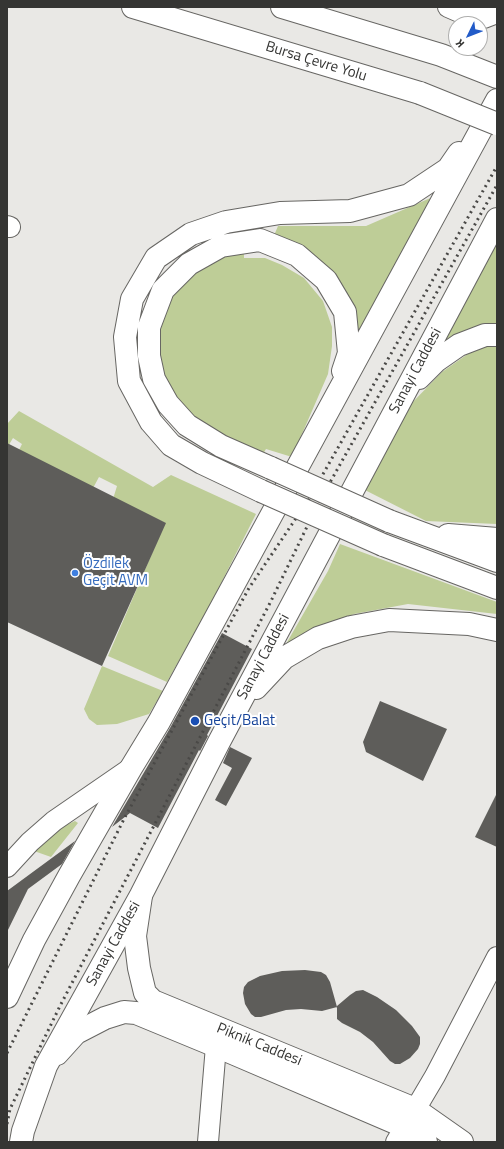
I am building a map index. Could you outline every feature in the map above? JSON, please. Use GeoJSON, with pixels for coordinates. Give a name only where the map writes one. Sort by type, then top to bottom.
{"type":"FeatureCollection","features":[{"type":"Feature","properties":{"kind":"main road","name":"Bursa Çevre Yolu"},"geometry":{"type":"LineString","coordinates":[[133,7],[420,93],[497,124]]}},
{"type":"Feature","properties":{"kind":"main road"},"geometry":{"type":"LineString","coordinates":[[282,7],[442,55],[497,77]]}},
{"type":"Feature","properties":{"kind":"main road"},"geometry":{"type":"LineString","coordinates":[[497,93],[448,169],[409,194],[350,211],[280,214],[226,222],[191,234],[156,258],[132,299],[125,337],[129,381],[151,422],[172,445],[202,463],[261,491],[383,545],[497,588]]}},
{"type":"Feature","properties":{"kind":"main road"},"geometry":{"type":"LineString","coordinates":[[7,997],[34,940],[69,876],[159,722],[497,100]]}},
{"type":"Feature","properties":{"kind":"main road","name":"Sanayi Caddesi"},"geometry":{"type":"LineString","coordinates":[[21,1142],[23,1131],[46,1066],[141,895],[218,742],[497,219]]}},
{"type":"Feature","properties":{"kind":"main road"},"geometry":{"type":"LineString","coordinates":[[324,419],[349,353],[345,312],[326,280],[297,255],[260,240],[221,246],[189,264],[163,290],[149,327],[149,356],[154,378],[168,404],[187,425],[221,446],[389,521],[497,561]]}},
{"type":"Feature","properties":{"kind":"main road"},"geometry":{"type":"LineString","coordinates":[[401,398],[436,361],[460,345],[485,335],[497,334]]}},
{"type":"Feature","properties":{"kind":"main road"},"geometry":{"type":"LineString","coordinates":[[421,533],[497,539]]}},
{"type":"Feature","properties":{"kind":"main road"},"geometry":{"type":"LineString","coordinates":[[218,742],[256,688],[284,658],[318,638],[351,627],[389,620],[469,624],[497,630]]}},
{"type":"Feature","properties":{"kind":"main road","name":"Piknik Caddesi"},"geometry":{"type":"LineString","coordinates":[[141,895],[135,936],[138,968],[145,993],[154,1001],[405,1126],[426,1142]]}},
{"type":"Feature","properties":{"kind":"main road","name":"Piknik Caddesi"},"geometry":{"type":"LineString","coordinates":[[46,1066],[76,1032],[105,1018],[124,1012],[136,1013],[405,1126],[462,1142]]}},
{"type":"Feature","properties":{"kind":"street"},"geometry":{"type":"LineString","coordinates":[[448,7],[464,14],[491,15]]}},
{"type":"Feature","properties":{"kind":"street"},"geometry":{"type":"LineString","coordinates":[[7,867],[30,842],[54,821],[131,768]]}},
{"type":"Feature","properties":{"kind":"street"},"geometry":{"type":"LineString","coordinates":[[405,1126],[435,1076],[497,957]]}},
{"type":"Feature","properties":{"kind":"street"},"geometry":{"type":"LineString","coordinates":[[208,1142],[216,1046]]}},
{"type":"Feature","properties":{"kind":"green space"},"geometry":{"type":"Polygon","coordinates":[[[435,196],[355,342],[352,313],[273,238],[278,226],[366,226],[435,196]]]}},
{"type":"Feature","properties":{"kind":"green space"},"geometry":{"type":"Polygon","coordinates":[[[497,214],[497,329],[442,346],[497,214]]]}},
{"type":"Feature","properties":{"kind":"green space"},"geometry":{"type":"Polygon","coordinates":[[[244,254],[244,258],[265,258],[282,265],[304,278],[323,301],[332,327],[332,346],[328,374],[292,457],[266,449],[263,454],[202,427],[181,410],[164,380],[156,344],[163,314],[176,290],[199,268],[222,256],[244,254]]]}},
{"type":"Feature","properties":{"kind":"green space"},"geometry":{"type":"Polygon","coordinates":[[[492,337],[497,339],[497,524],[426,521],[357,486],[407,408],[442,372],[492,337]]]}},
{"type":"Feature","properties":{"kind":"green space"},"geometry":{"type":"Polygon","coordinates":[[[19,411],[153,487],[171,475],[256,514],[210,605],[167,682],[108,656],[165,523],[113,499],[117,486],[99,477],[92,490],[17,454],[22,444],[13,438],[7,448],[7,424],[19,411]]]}},
{"type":"Feature","properties":{"kind":"green space"},"geometry":{"type":"Polygon","coordinates":[[[340,544],[497,602],[497,614],[408,604],[354,614],[286,644],[328,571],[340,544]]]}},
{"type":"Feature","properties":{"kind":"green space"},"geometry":{"type":"Polygon","coordinates":[[[102,666],[163,691],[149,714],[117,724],[97,725],[89,719],[84,709],[102,666]]]}},
{"type":"Feature","properties":{"kind":"green space"},"geometry":{"type":"Polygon","coordinates":[[[75,821],[78,823],[51,857],[34,851],[60,828],[75,821]]]}},
{"type":"Feature","properties":{"kind":"building","name":"Özdilek Geçit AVM"},"geometry":{"type":"Polygon","coordinates":[[[7,443],[166,523],[102,666],[7,622],[7,443]]]}},
{"type":"Feature","properties":{"kind":"building"},"geometry":{"type":"Polygon","coordinates":[[[222,633],[252,649],[207,735],[208,736],[200,751],[199,750],[158,828],[130,813],[112,827],[170,728],[222,633]]]}},
{"type":"Feature","properties":{"kind":"building"},"geometry":{"type":"Polygon","coordinates":[[[380,701],[447,729],[423,781],[366,752],[363,742],[380,701]]]}},
{"type":"Feature","properties":{"kind":"building"},"geometry":{"type":"Polygon","coordinates":[[[230,747],[252,758],[226,806],[215,800],[232,768],[223,763],[230,747]]]}},
{"type":"Feature","properties":{"kind":"building"},"geometry":{"type":"Polygon","coordinates":[[[497,793],[497,847],[475,837],[497,793]]]}},
{"type":"Feature","properties":{"kind":"building"},"geometry":{"type":"Polygon","coordinates":[[[75,841],[62,864],[28,889],[7,932],[7,891],[75,841]]]}},
{"type":"Feature","properties":{"kind":"building"},"geometry":{"type":"Polygon","coordinates":[[[305,970],[321,972],[326,975],[330,982],[337,1007],[322,1011],[301,1009],[286,1010],[261,1017],[255,1017],[251,1014],[245,1004],[243,993],[244,987],[248,982],[260,976],[282,971],[305,970]]]}},
{"type":"Feature","properties":{"kind":"building"},"geometry":{"type":"Polygon","coordinates":[[[363,990],[377,997],[396,1010],[412,1026],[420,1037],[418,1049],[410,1058],[400,1064],[395,1064],[390,1061],[373,1042],[360,1032],[337,1019],[337,1006],[356,991],[363,990]]]}},
{"type":"Feature","properties":{"kind":"railway"},"geometry":{"type":"LineString","coordinates":[[7,1053],[124,819],[249,588],[309,499],[497,166]]}},
{"type":"Feature","properties":{"kind":"railway"},"geometry":{"type":"LineString","coordinates":[[7,1124],[10,1109],[60,1006],[271,601],[319,502],[497,185]]}},
{"type":"Feature","properties":{"kind":"place","name":"Özdilek Geçit AVM"},"geometry":{"type":"Point","coordinates":[75,573]}},
{"type":"Feature","properties":{"kind":"place","name":"Geçit/Balat"},"geometry":{"type":"Point","coordinates":[195,721]}}]}
